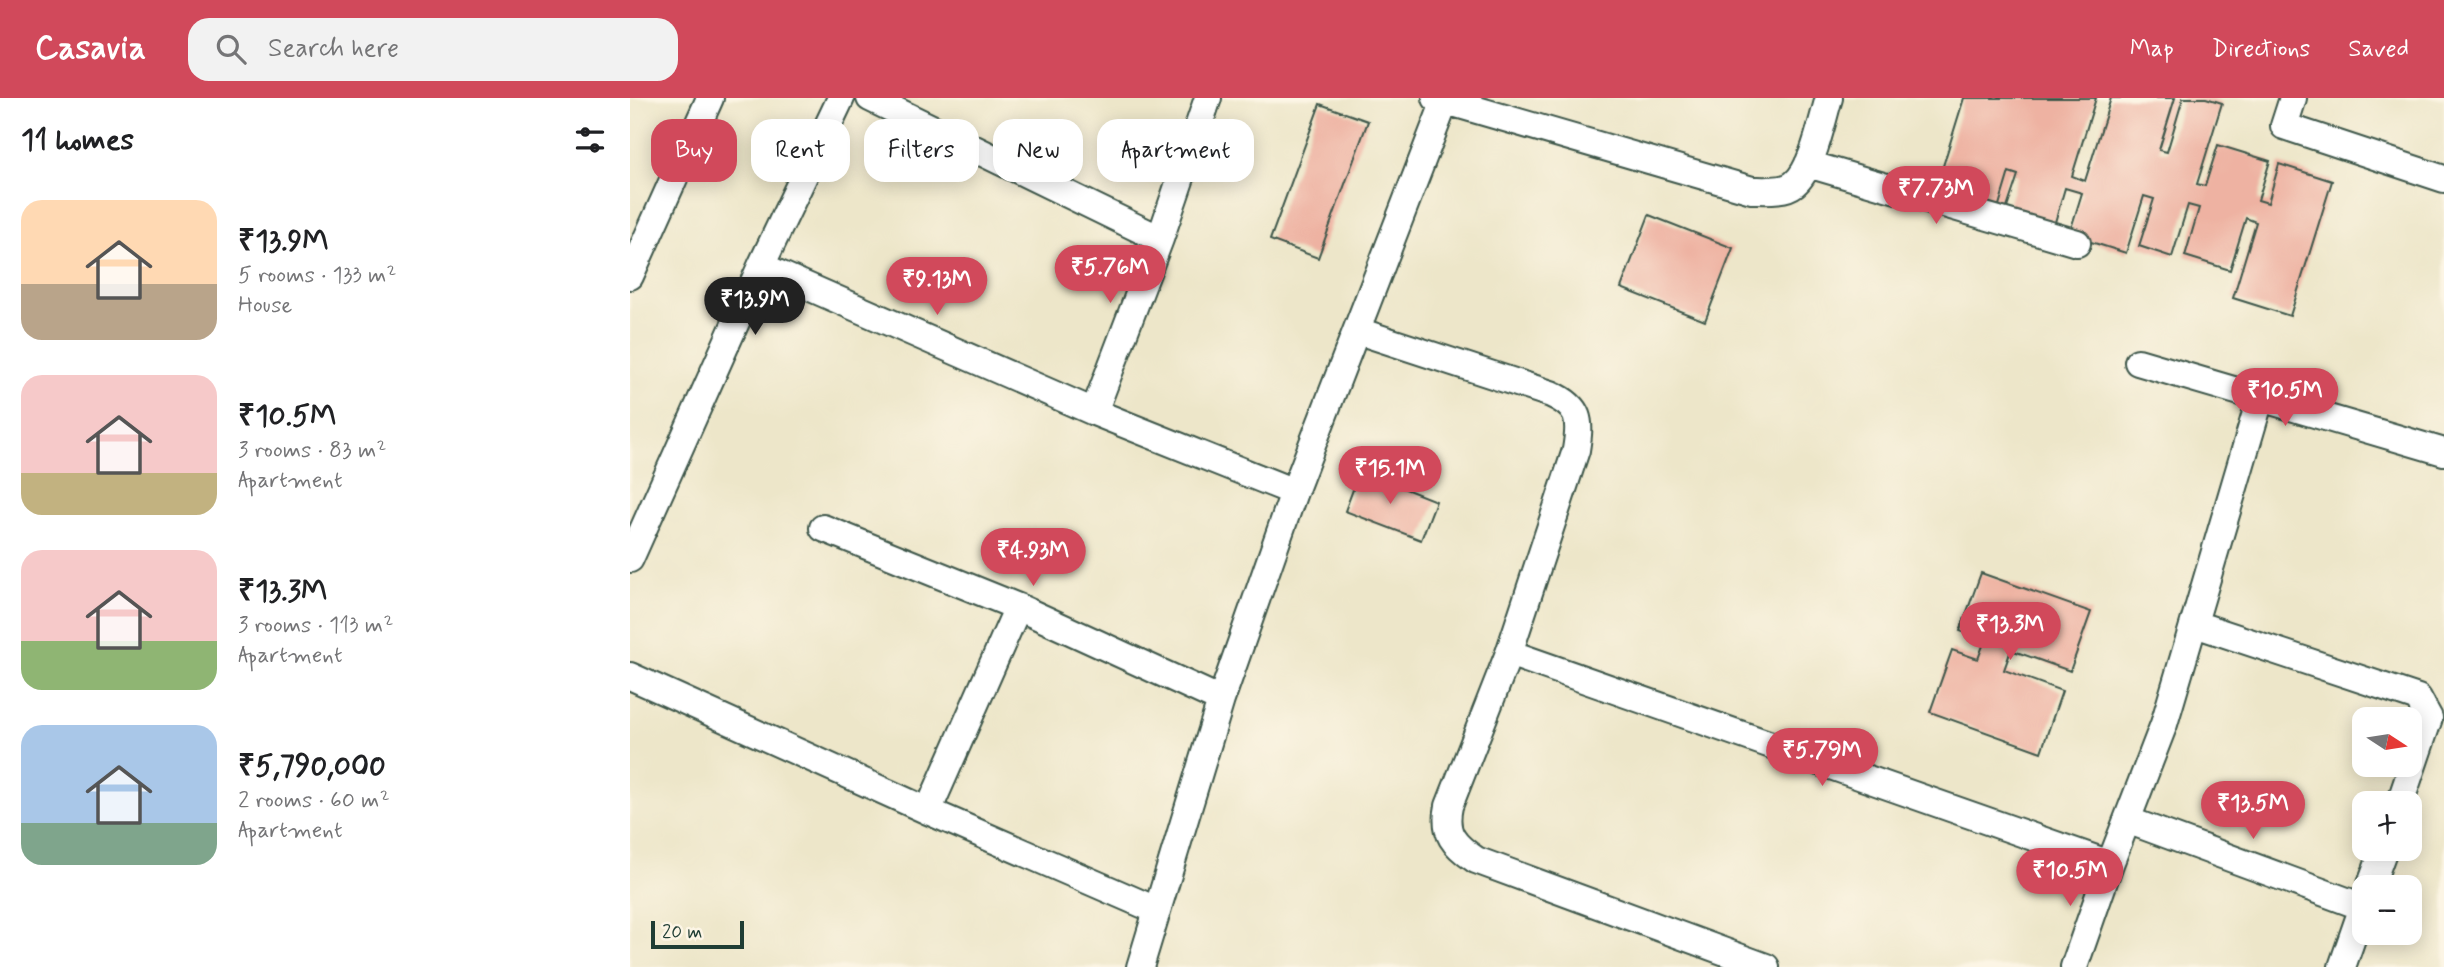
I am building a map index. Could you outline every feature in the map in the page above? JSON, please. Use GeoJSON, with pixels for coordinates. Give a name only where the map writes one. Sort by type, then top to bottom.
{"type":"FeatureCollection","features":[{"type":"Feature","properties":{"kind":"street"},"geometry":{"type":"LineString","coordinates":[[630,276],[710,98]]}},
{"type":"Feature","properties":{"kind":"street"},"geometry":{"type":"LineString","coordinates":[[630,559],[761,266],[841,98]]}},
{"type":"Feature","properties":{"kind":"street"},"geometry":{"type":"LineString","coordinates":[[870,98],[1160,239]]}},
{"type":"Feature","properties":{"kind":"street"},"geometry":{"type":"LineString","coordinates":[[1094,412],[1160,239],[1208,98]]}},
{"type":"Feature","properties":{"kind":"street"},"geometry":{"type":"LineString","coordinates":[[1140,967],[1221,700],[1294,492],[1358,331],[1441,99],[1752,190],[1781,189],[1794,184],[1808,163],[1829,98]]}},
{"type":"Feature","properties":{"kind":"street"},"geometry":{"type":"LineString","coordinates":[[2292,98],[2284,126],[2444,179]]}},
{"type":"Feature","properties":{"kind":"street"},"geometry":{"type":"LineString","coordinates":[[1808,163],[2077,243]]}},
{"type":"Feature","properties":{"kind":"street"},"geometry":{"type":"LineString","coordinates":[[761,266],[1094,412],[1294,492]]}},
{"type":"Feature","properties":{"kind":"street"},"geometry":{"type":"LineString","coordinates":[[1358,331],[1551,394],[1569,402],[1580,428],[1576,450],[1509,653],[1449,806],[1446,822],[1448,835],[1459,848],[1476,860],[1766,967]]}},
{"type":"Feature","properties":{"kind":"street"},"geometry":{"type":"LineString","coordinates":[[2137,362],[2261,396],[2444,453]]}},
{"type":"Feature","properties":{"kind":"street"},"geometry":{"type":"LineString","coordinates":[[2074,967],[2164,724],[2261,396]]}},
{"type":"Feature","properties":{"kind":"street"},"geometry":{"type":"LineString","coordinates":[[823,528],[1018,607],[1221,700]]}},
{"type":"Feature","properties":{"kind":"street"},"geometry":{"type":"LineString","coordinates":[[928,811],[1018,607]]}},
{"type":"Feature","properties":{"kind":"street"},"geometry":{"type":"LineString","coordinates":[[2195,624],[2417,698],[2429,718],[2404,791]]}},
{"type":"Feature","properties":{"kind":"street"},"geometry":{"type":"LineString","coordinates":[[1509,653],[2110,864]]}},
{"type":"Feature","properties":{"kind":"street"},"geometry":{"type":"LineString","coordinates":[[630,676],[928,811],[1156,910]]}},
{"type":"Feature","properties":{"kind":"street"},"geometry":{"type":"LineString","coordinates":[[2127,820],[2352,894]]}},
{"type":"Feature","properties":{"kind":"street"},"geometry":{"type":"LineString","coordinates":[[2342,967],[2352,939]]}},
{"type":"Feature","properties":{"kind":"building"},"geometry":{"type":"Polygon","coordinates":[[[1964,98],[2096,98],[2072,176],[2085,181],[2111,98],[2175,98],[2159,150],[2167,152],[2183,98],[2206,98],[2222,103],[2197,184],[2205,186],[2218,145],[2270,161],[2258,200],[2268,203],[2279,164],[2332,181],[2290,316],[2233,298],[2256,222],[2246,218],[2230,270],[2185,256],[2199,208],[2188,205],[2172,257],[2139,246],[2154,199],[2144,196],[2126,253],[2069,235],[2082,193],[2065,188],[2053,229],[2005,214],[2018,175],[2009,172],[1997,212],[1935,192],[1964,98]]]}},
{"type":"Feature","properties":{"kind":"building"},"geometry":{"type":"Polygon","coordinates":[[[1320,104],[1368,121],[1318,258],[1270,240],[1320,104]]]}},
{"type":"Feature","properties":{"kind":"building"},"geometry":{"type":"Polygon","coordinates":[[[1649,215],[1733,248],[1705,321],[1621,288],[1649,215]]]}},
{"type":"Feature","properties":{"kind":"building"},"geometry":{"type":"Polygon","coordinates":[[[1360,471],[1436,501],[1421,540],[1345,511],[1360,471]]]}},
{"type":"Feature","properties":{"kind":"building"},"geometry":{"type":"Polygon","coordinates":[[[1981,573],[2091,612],[2070,671],[2011,650],[2004,670],[2062,691],[2041,752],[1930,712],[1952,650],[1978,659],[1985,640],[1960,631],[1981,573]]]}}]}
